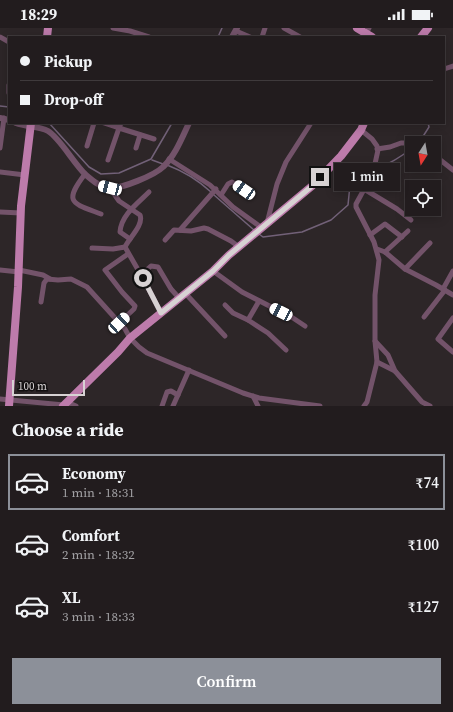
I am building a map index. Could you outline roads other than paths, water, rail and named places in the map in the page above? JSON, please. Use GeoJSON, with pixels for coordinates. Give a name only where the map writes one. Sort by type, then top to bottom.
{"type":"FeatureCollection","features":[{"type":"Feature","properties":{"kind":"main road"},"geometry":{"type":"LineString","coordinates":[[357,28],[368,34]]}},
{"type":"Feature","properties":{"kind":"main road"},"geometry":{"type":"LineString","coordinates":[[422,36],[428,28]]}},
{"type":"Feature","properties":{"kind":"main road"},"geometry":{"type":"LineString","coordinates":[[10,403],[19,271],[21,213],[31,125]]}},
{"type":"Feature","properties":{"kind":"main road"},"geometry":{"type":"LineString","coordinates":[[65,404],[118,352],[130,338],[213,271],[239,247],[312,186],[341,156],[363,126]]}},
{"type":"Feature","properties":{"kind":"street"},"geometry":{"type":"LineString","coordinates":[[113,28],[146,36]]}},
{"type":"Feature","properties":{"kind":"street"},"geometry":{"type":"LineString","coordinates":[[284,28],[298,36]]}},
{"type":"Feature","properties":{"kind":"street"},"geometry":{"type":"LineString","coordinates":[[237,29],[248,36]]}},
{"type":"Feature","properties":{"kind":"street"},"geometry":{"type":"LineString","coordinates":[[0,148],[4,118]]}},
{"type":"Feature","properties":{"kind":"street"},"geometry":{"type":"LineString","coordinates":[[87,146],[94,124]]}},
{"type":"Feature","properties":{"kind":"street"},"geometry":{"type":"LineString","coordinates":[[109,124],[120,126],[140,135],[154,139]]}},
{"type":"Feature","properties":{"kind":"street"},"geometry":{"type":"LineString","coordinates":[[31,125],[49,132],[85,174],[97,183],[110,188],[153,175],[167,163],[180,143],[189,124]]}},
{"type":"Feature","properties":{"kind":"street"},"geometry":{"type":"LineString","coordinates":[[167,163],[216,189],[233,207],[263,227],[279,178],[286,162],[309,124]]}},
{"type":"Feature","properties":{"kind":"street"},"geometry":{"type":"LineString","coordinates":[[108,160],[120,126]]}},
{"type":"Feature","properties":{"kind":"street"},"geometry":{"type":"LineString","coordinates":[[363,126],[377,148],[378,154],[374,169],[356,204],[356,207],[377,249],[379,260],[375,295],[375,341],[377,362],[367,402],[364,406]]}},
{"type":"Feature","properties":{"kind":"street"},"geometry":{"type":"LineString","coordinates":[[136,148],[140,135]]}},
{"type":"Feature","properties":{"kind":"street"},"geometry":{"type":"LineString","coordinates":[[377,148],[390,147],[405,143]]}},
{"type":"Feature","properties":{"kind":"street"},"geometry":{"type":"LineString","coordinates":[[441,161],[453,170]]}},
{"type":"Feature","properties":{"kind":"street"},"geometry":{"type":"LineString","coordinates":[[0,172],[25,175]]}},
{"type":"Feature","properties":{"kind":"street"},"geometry":{"type":"LineString","coordinates":[[85,174],[73,191],[73,199],[77,205],[101,214]]}},
{"type":"Feature","properties":{"kind":"street"},"geometry":{"type":"LineString","coordinates":[[221,195],[228,184],[232,182],[251,195]]}},
{"type":"Feature","properties":{"kind":"street"},"geometry":{"type":"LineString","coordinates":[[92,248],[113,250],[125,247],[141,220],[140,215],[115,196],[110,188]]}},
{"type":"Feature","properties":{"kind":"street"},"geometry":{"type":"LineString","coordinates":[[180,230],[216,189]]}},
{"type":"Feature","properties":{"kind":"street"},"geometry":{"type":"LineString","coordinates":[[364,189],[397,209],[411,220]]}},
{"type":"Feature","properties":{"kind":"street"},"geometry":{"type":"LineString","coordinates":[[130,239],[122,234],[120,229],[124,218],[149,192]]}},
{"type":"Feature","properties":{"kind":"street"},"geometry":{"type":"LineString","coordinates":[[0,212],[21,213]]}},
{"type":"Feature","properties":{"kind":"street"},"geometry":{"type":"LineString","coordinates":[[370,234],[385,224],[402,237]]}},
{"type":"Feature","properties":{"kind":"street"},"geometry":{"type":"LineString","coordinates":[[165,240],[174,230],[191,231],[204,228],[231,241],[239,247]]}},
{"type":"Feature","properties":{"kind":"street"},"geometry":{"type":"LineString","coordinates":[[385,252],[408,231]]}},
{"type":"Feature","properties":{"kind":"street"},"geometry":{"type":"LineString","coordinates":[[405,269],[430,243]]}},
{"type":"Feature","properties":{"kind":"street"},"geometry":{"type":"LineString","coordinates":[[125,247],[161,313]]}},
{"type":"Feature","properties":{"kind":"street"},"geometry":{"type":"LineString","coordinates":[[377,249],[385,252],[399,266],[453,295]]}},
{"type":"Feature","properties":{"kind":"street"},"geometry":{"type":"LineString","coordinates":[[119,323],[134,309],[135,306],[105,270],[128,254]]}},
{"type":"Feature","properties":{"kind":"street"},"geometry":{"type":"LineString","coordinates":[[141,275],[152,266],[158,267],[171,289],[182,296],[225,336]]}},
{"type":"Feature","properties":{"kind":"street"},"geometry":{"type":"LineString","coordinates":[[0,270],[19,271],[43,275],[50,279],[71,279],[83,284],[92,291],[130,338],[147,353],[243,393],[253,396],[320,406]]}},
{"type":"Feature","properties":{"kind":"street"},"geometry":{"type":"LineString","coordinates":[[213,271],[242,292],[293,318],[305,326]]}},
{"type":"Feature","properties":{"kind":"street"},"geometry":{"type":"LineString","coordinates":[[424,317],[444,290],[453,271]]}},
{"type":"Feature","properties":{"kind":"street"},"geometry":{"type":"LineString","coordinates":[[41,302],[44,283],[47,279],[50,279]]}},
{"type":"Feature","properties":{"kind":"street"},"geometry":{"type":"LineString","coordinates":[[248,320],[259,301]]}},
{"type":"Feature","properties":{"kind":"street"},"geometry":{"type":"LineString","coordinates":[[225,305],[233,313],[248,320],[268,333],[286,350]]}},
{"type":"Feature","properties":{"kind":"street"},"geometry":{"type":"LineString","coordinates":[[453,318],[438,340],[453,352]]}},
{"type":"Feature","properties":{"kind":"street"},"geometry":{"type":"LineString","coordinates":[[375,341],[388,355],[395,371],[422,402],[430,406]]}},
{"type":"Feature","properties":{"kind":"street"},"geometry":{"type":"LineString","coordinates":[[377,362],[395,371]]}},
{"type":"Feature","properties":{"kind":"street"},"geometry":{"type":"LineString","coordinates":[[172,406],[189,370]]}},
{"type":"Feature","properties":{"kind":"street"},"geometry":{"type":"LineString","coordinates":[[162,406],[168,392],[178,394]]}},
{"type":"Feature","properties":{"kind":"street"},"geometry":{"type":"LineString","coordinates":[[253,396],[258,406]]}},
{"type":"Feature","properties":{"kind":"street"},"geometry":{"type":"LineString","coordinates":[[0,399],[10,403],[65,404],[76,406]]}},
{"type":"Feature","properties":{"kind":"waterway"},"geometry":{"type":"LineString","coordinates":[[218,36],[222,28]]}},
{"type":"Feature","properties":{"kind":"waterway"},"geometry":{"type":"LineString","coordinates":[[0,106],[8,107]]}},
{"type":"Feature","properties":{"kind":"waterway"},"geometry":{"type":"LineString","coordinates":[[50,124],[89,167],[101,174],[119,173],[151,159],[171,124]]}},
{"type":"Feature","properties":{"kind":"waterway"},"geometry":{"type":"LineString","coordinates":[[423,136],[429,127],[428,124]]}},
{"type":"Feature","properties":{"kind":"waterway"},"geometry":{"type":"LineString","coordinates":[[376,169],[386,165],[405,153]]}},
{"type":"Feature","properties":{"kind":"waterway"},"geometry":{"type":"LineString","coordinates":[[152,160],[163,164]]}},
{"type":"Feature","properties":{"kind":"waterway"},"geometry":{"type":"LineString","coordinates":[[167,165],[190,176],[211,192]]}},
{"type":"Feature","properties":{"kind":"waterway"},"geometry":{"type":"LineString","coordinates":[[259,234],[263,237],[302,232],[331,220],[348,205],[350,185],[362,174],[372,170]]}},
{"type":"Feature","properties":{"kind":"waterway"},"geometry":{"type":"LineString","coordinates":[[214,195],[254,230]]}}]}
